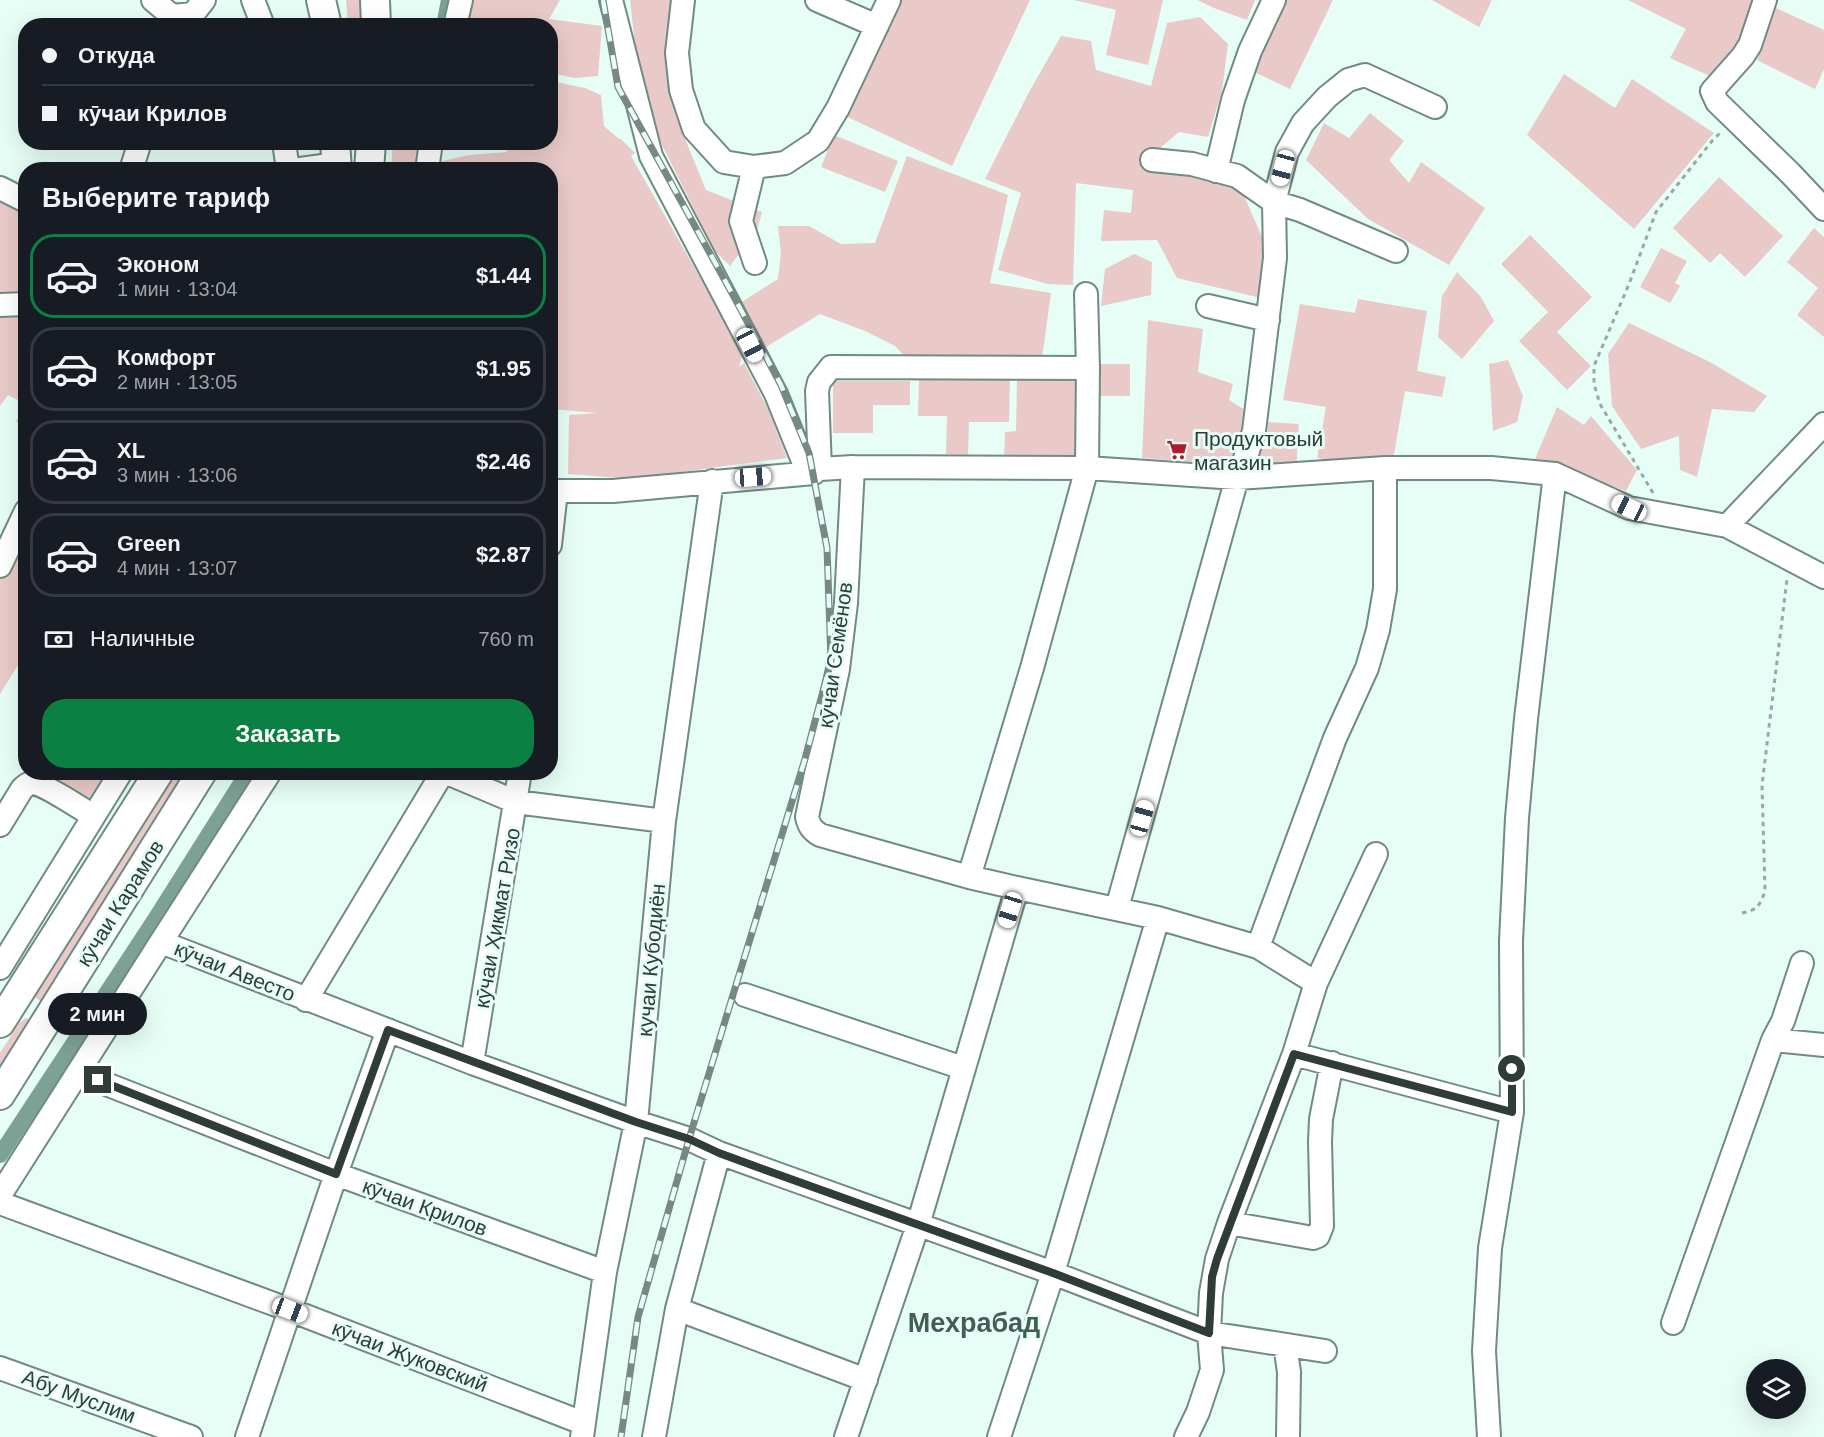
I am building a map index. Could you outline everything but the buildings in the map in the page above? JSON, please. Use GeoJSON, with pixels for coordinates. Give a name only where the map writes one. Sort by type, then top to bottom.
{"type":"FeatureCollection","features":[{"type":"Feature","properties":{"kind":"main road"},"geometry":{"type":"LineString","coordinates":[[321,0],[325,18]]}},
{"type":"Feature","properties":{"kind":"main road"},"geometry":{"type":"LineString","coordinates":[[375,0],[376,18]]}},
{"type":"Feature","properties":{"kind":"main road","name":"кӯчаи Карамов"},"geometry":{"type":"LineString","coordinates":[[0,1023],[154,780]]}},
{"type":"Feature","properties":{"kind":"main road","name":"кӯчаи Карамов"},"geometry":{"type":"LineString","coordinates":[[0,1095],[197,780]]}},
{"type":"Feature","properties":{"kind":"main road"},"geometry":{"type":"LineString","coordinates":[[42,956],[62,955],[74,965],[76,974]]}},
{"type":"Feature","properties":{"kind":"street"},"geometry":{"type":"LineString","coordinates":[[153,0],[171,18]]}},
{"type":"Feature","properties":{"kind":"street"},"geometry":{"type":"LineString","coordinates":[[182,18],[193,14],[204,0]]}},
{"type":"Feature","properties":{"kind":"street"},"geometry":{"type":"LineString","coordinates":[[254,0],[260,18]]}},
{"type":"Feature","properties":{"kind":"street"},"geometry":{"type":"LineString","coordinates":[[457,18],[461,0]]}},
{"type":"Feature","properties":{"kind":"street"},"geometry":{"type":"LineString","coordinates":[[611,0],[651,156],[814,471]]}},
{"type":"Feature","properties":{"kind":"street"},"geometry":{"type":"LineString","coordinates":[[683,0],[677,53],[681,90],[694,129],[724,162],[754,168],[785,163],[818,141],[838,108],[889,0]]}},
{"type":"Feature","properties":{"kind":"street"},"geometry":{"type":"LineString","coordinates":[[817,0],[877,26]]}},
{"type":"Feature","properties":{"kind":"street"},"geometry":{"type":"LineString","coordinates":[[1216,171],[1233,100],[1250,51],[1274,0]]}},
{"type":"Feature","properties":{"kind":"street"},"geometry":{"type":"LineString","coordinates":[[1765,0],[1750,45],[1712,91],[1717,102],[1734,120],[1824,209]]}},
{"type":"Feature","properties":{"kind":"street"},"geometry":{"type":"LineString","coordinates":[[1117,908],[1237,478],[1248,454],[1254,431],[1275,258],[1274,202],[1287,152],[1303,123],[1348,80],[1365,75],[1435,107]]}},
{"type":"Feature","properties":{"kind":"street"},"geometry":{"type":"LineString","coordinates":[[1152,160],[1192,164],[1237,176],[1274,202],[1300,210],[1396,251]]}},
{"type":"Feature","properties":{"kind":"street"},"geometry":{"type":"LineString","coordinates":[[754,168],[741,221],[755,263]]}},
{"type":"Feature","properties":{"kind":"street"},"geometry":{"type":"LineString","coordinates":[[0,188],[18,197]]}},
{"type":"Feature","properties":{"kind":"street"},"geometry":{"type":"LineString","coordinates":[[1086,294],[1087,468],[1032,668],[969,877],[1117,908],[1258,947],[1316,983]]}},
{"type":"Feature","properties":{"kind":"street"},"geometry":{"type":"LineString","coordinates":[[0,305],[18,304]]}},
{"type":"Feature","properties":{"kind":"street"},"geometry":{"type":"LineString","coordinates":[[1208,306],[1268,320]]}},
{"type":"Feature","properties":{"kind":"street"},"geometry":{"type":"LineString","coordinates":[[814,471],[817,391],[819,382],[831,367],[1088,368]]}},
{"type":"Feature","properties":{"kind":"street"},"geometry":{"type":"LineString","coordinates":[[1727,526],[1824,424]]}},
{"type":"Feature","properties":{"kind":"street"},"geometry":{"type":"LineString","coordinates":[[558,491],[613,491],[814,473],[814,471],[853,467],[1087,468],[1237,478],[1385,468],[1491,468],[1555,474],[1629,508],[1727,526],[1824,578]]}},
{"type":"Feature","properties":{"kind":"street","name":"кӯчаи Семёнов"},"geometry":{"type":"LineString","coordinates":[[853,467],[846,603],[838,669],[807,817],[813,831],[820,835],[969,877]]}},
{"type":"Feature","properties":{"kind":"street"},"geometry":{"type":"LineString","coordinates":[[1258,947],[1335,738],[1366,668],[1378,630],[1385,589],[1385,468]]}},
{"type":"Feature","properties":{"kind":"street"},"geometry":{"type":"LineString","coordinates":[[1489,1437],[1484,1351],[1490,1248],[1512,1112],[1511,941],[1517,818],[1526,719],[1555,474]]}},
{"type":"Feature","properties":{"kind":"street","name":"кучаи Кубодиён"},"geometry":{"type":"LineString","coordinates":[[582,1430],[605,1272],[636,1122],[664,821],[712,481]]}},
{"type":"Feature","properties":{"kind":"street"},"geometry":{"type":"LineString","coordinates":[[0,566],[18,528]]}},
{"type":"Feature","properties":{"kind":"street"},"geometry":{"type":"LineString","coordinates":[[0,968],[116,780]]}},
{"type":"Feature","properties":{"kind":"street"},"geometry":{"type":"LineString","coordinates":[[161,942],[265,780]]}},
{"type":"Feature","properties":{"kind":"street"},"geometry":{"type":"LineString","coordinates":[[306,1000],[439,780]]}},
{"type":"Feature","properties":{"kind":"street"},"geometry":{"type":"LineString","coordinates":[[463,780],[516,802],[664,821]]}},
{"type":"Feature","properties":{"kind":"street","name":"кӯчаи Ҳикмат Ризо"},"geometry":{"type":"LineString","coordinates":[[472,1062],[519,780]]}},
{"type":"Feature","properties":{"kind":"street"},"geometry":{"type":"LineString","coordinates":[[0,825],[22,789],[27,784],[33,783],[93,816]]}},
{"type":"Feature","properties":{"kind":"street"},"geometry":{"type":"LineString","coordinates":[[1186,1437],[1198,1412],[1212,1370],[1209,1333],[1212,1277],[1229,1223],[1294,1054],[1316,983],[1376,854]]}},
{"type":"Feature","properties":{"kind":"street"},"geometry":{"type":"LineString","coordinates":[[846,1437],[918,1225],[1017,888]]}},
{"type":"Feature","properties":{"kind":"street"},"geometry":{"type":"LineString","coordinates":[[999,1437],[1053,1273],[1158,918]]}},
{"type":"Feature","properties":{"kind":"street","name":"кӯчаи Авесто"},"geometry":{"type":"LineString","coordinates":[[0,1195],[161,942],[306,1000],[472,1062],[689,1139],[719,1153],[1053,1273],[1209,1333],[1325,1351]]}},
{"type":"Feature","properties":{"kind":"street"},"geometry":{"type":"LineString","coordinates":[[1673,1323],[1802,963]]}},
{"type":"Feature","properties":{"kind":"street"},"geometry":{"type":"LineString","coordinates":[[0,993],[27,981]]}},
{"type":"Feature","properties":{"kind":"street"},"geometry":{"type":"LineString","coordinates":[[745,996],[963,1068]]}},
{"type":"Feature","properties":{"kind":"street"},"geometry":{"type":"LineString","coordinates":[[247,1437],[336,1174],[388,1030]]}},
{"type":"Feature","properties":{"kind":"street"},"geometry":{"type":"LineString","coordinates":[[1773,1040],[1824,1045]]}},
{"type":"Feature","properties":{"kind":"street"},"geometry":{"type":"LineString","coordinates":[[1294,1054],[1512,1112]]}},
{"type":"Feature","properties":{"kind":"street"},"geometry":{"type":"LineString","coordinates":[[1229,1223],[1313,1238],[1317,1236],[1322,1226],[1321,1119],[1332,1063]]}},
{"type":"Feature","properties":{"kind":"street","name":"кӯчаи Крилов"},"geometry":{"type":"LineString","coordinates":[[78,1072],[336,1174],[605,1272]]}},
{"type":"Feature","properties":{"kind":"street"},"geometry":{"type":"LineString","coordinates":[[654,1437],[677,1309],[719,1153]]}},
{"type":"Feature","properties":{"kind":"street","name":"кӯчаи Жуковский"},"geometry":{"type":"LineString","coordinates":[[0,1203],[290,1310],[582,1430]]}},
{"type":"Feature","properties":{"kind":"street"},"geometry":{"type":"LineString","coordinates":[[677,1309],[866,1380]]}},
{"type":"Feature","properties":{"kind":"street"},"geometry":{"type":"LineString","coordinates":[[1284,1345],[1289,1372],[1288,1437]]}},
{"type":"Feature","properties":{"kind":"street","name":"Абу Муслим"},"geometry":{"type":"LineString","coordinates":[[0,1368],[191,1437]]}},
{"type":"Feature","properties":{"kind":"path"},"geometry":{"type":"LineString","coordinates":[[1666,516],[1600,404],[1594,384],[1594,366],[1629,284],[1656,212],[1712,141],[1734,120]]}},
{"type":"Feature","properties":{"kind":"path"},"geometry":{"type":"LineString","coordinates":[[1742,913],[1755,911],[1765,891],[1762,785],[1790,558]]}},
{"type":"Feature","properties":{"kind":"shaded area"},"geometry":{"type":"Polygon","coordinates":[[[346,0],[364,0],[363,18],[347,18],[346,0]]]}},
{"type":"Feature","properties":{"kind":"shaded area"},"geometry":{"type":"Polygon","coordinates":[[[465,0],[560,0],[550,18],[462,18],[465,0]]]}},
{"type":"Feature","properties":{"kind":"shaded area"},"geometry":{"type":"Polygon","coordinates":[[[630,0],[678,0],[677,119],[706,190],[762,212],[757,230],[730,266],[715,251],[660,141],[637,62],[630,0]]]}},
{"type":"Feature","properties":{"kind":"shaded area"},"geometry":{"type":"Polygon","coordinates":[[[895,0],[1030,0],[952,166],[841,114],[895,0]]]}},
{"type":"Feature","properties":{"kind":"shaded area"},"geometry":{"type":"Polygon","coordinates":[[[1074,0],[1163,0],[1148,65],[1106,55],[1116,10],[1074,0]]]}},
{"type":"Feature","properties":{"kind":"shaded area"},"geometry":{"type":"Polygon","coordinates":[[[1197,0],[1255,0],[1247,20],[1197,0]]]}},
{"type":"Feature","properties":{"kind":"shaded area"},"geometry":{"type":"Polygon","coordinates":[[[1282,0],[1333,0],[1290,89],[1248,69],[1282,0]]]}},
{"type":"Feature","properties":{"kind":"shaded area"},"geometry":{"type":"Polygon","coordinates":[[[1432,0],[1492,0],[1479,27],[1432,0]]]}},
{"type":"Feature","properties":{"kind":"shaded area"},"geometry":{"type":"Polygon","coordinates":[[[1628,0],[1763,0],[1721,81],[1670,58],[1686,29],[1628,0]]]}},
{"type":"Feature","properties":{"kind":"shaded area"},"geometry":{"type":"Polygon","coordinates":[[[1776,8],[1824,30],[1824,69],[1815,89],[1757,60],[1776,8]]]}},
{"type":"Feature","properties":{"kind":"shaded area"},"geometry":{"type":"Polygon","coordinates":[[[1200,17],[1228,44],[1222,91],[1208,137],[1179,132],[1154,153],[1215,178],[1243,193],[1265,244],[1261,298],[1177,278],[1157,240],[1101,241],[1104,210],[1131,213],[1133,190],[1076,183],[1073,285],[1048,284],[998,270],[1021,193],[985,179],[1029,92],[1061,36],[1091,41],[1096,70],[1151,86],[1167,23],[1200,17]]]}},
{"type":"Feature","properties":{"kind":"shaded area"},"geometry":{"type":"Polygon","coordinates":[[[558,20],[602,26],[598,76],[575,78],[558,74],[558,20]]]}},
{"type":"Feature","properties":{"kind":"shaded area"},"geometry":{"type":"Polygon","coordinates":[[[1564,74],[1615,108],[1632,79],[1714,133],[1634,229],[1527,135],[1564,74]]]}},
{"type":"Feature","properties":{"kind":"shaded area"},"geometry":{"type":"Polygon","coordinates":[[[558,82],[585,88],[601,95],[604,126],[635,153],[631,156],[743,353],[739,367],[744,363],[768,409],[787,458],[618,478],[568,474],[569,415],[597,413],[558,410],[558,162],[438,162],[469,155],[507,152],[507,150],[558,150],[558,82]]]}},
{"type":"Feature","properties":{"kind":"shaded area"},"geometry":{"type":"Polygon","coordinates":[[[1370,113],[1404,141],[1389,160],[1409,183],[1421,162],[1485,208],[1449,265],[1368,219],[1306,160],[1324,123],[1349,138],[1370,113]]]}},
{"type":"Feature","properties":{"kind":"shaded area"},"geometry":{"type":"Polygon","coordinates":[[[834,135],[898,161],[885,192],[821,167],[834,135]]]}},
{"type":"Feature","properties":{"kind":"shaded area"},"geometry":{"type":"Polygon","coordinates":[[[392,150],[418,150],[418,162],[392,162],[392,150]]]}},
{"type":"Feature","properties":{"kind":"shaded area"},"geometry":{"type":"Polygon","coordinates":[[[907,156],[1008,195],[990,283],[1051,293],[1042,358],[913,365],[895,346],[865,331],[820,314],[766,347],[740,303],[778,279],[781,253],[778,226],[809,226],[841,244],[875,243],[907,156]]]}},
{"type":"Feature","properties":{"kind":"shaded area"},"geometry":{"type":"Polygon","coordinates":[[[1719,177],[1783,236],[1745,277],[1720,253],[1710,263],[1673,228],[1719,177]]]}},
{"type":"Feature","properties":{"kind":"shaded area"},"geometry":{"type":"Polygon","coordinates":[[[0,196],[18,204],[18,296],[0,298],[0,196]]]}},
{"type":"Feature","properties":{"kind":"shaded area"},"geometry":{"type":"Polygon","coordinates":[[[1814,228],[1824,237],[1824,337],[1797,315],[1818,288],[1787,262],[1814,228]]]}},
{"type":"Feature","properties":{"kind":"shaded area"},"geometry":{"type":"Polygon","coordinates":[[[1530,235],[1592,297],[1557,332],[1591,366],[1567,390],[1519,341],[1548,312],[1501,264],[1530,235]]]}},
{"type":"Feature","properties":{"kind":"shaded area"},"geometry":{"type":"Polygon","coordinates":[[[1661,248],[1687,261],[1675,283],[1680,286],[1670,303],[1640,287],[1661,248]]]}},
{"type":"Feature","properties":{"kind":"shaded area"},"geometry":{"type":"Polygon","coordinates":[[[1134,254],[1152,262],[1151,295],[1101,306],[1105,269],[1134,254]]]}},
{"type":"Feature","properties":{"kind":"shaded area"},"geometry":{"type":"Polygon","coordinates":[[[1457,272],[1481,297],[1494,321],[1462,359],[1438,337],[1442,296],[1457,272]]]}},
{"type":"Feature","properties":{"kind":"shaded area"},"geometry":{"type":"Polygon","coordinates":[[[1358,299],[1427,311],[1417,371],[1446,377],[1442,397],[1405,391],[1391,471],[1317,458],[1326,407],[1283,400],[1300,304],[1355,313],[1358,299]]]}},
{"type":"Feature","properties":{"kind":"shaded area"},"geometry":{"type":"Polygon","coordinates":[[[0,308],[18,308],[18,400],[8,395],[0,406],[0,308]]]}},
{"type":"Feature","properties":{"kind":"shaded area"},"geometry":{"type":"Polygon","coordinates":[[[1148,320],[1203,329],[1198,372],[1233,384],[1229,400],[1253,415],[1237,465],[1142,458],[1148,320]]]}},
{"type":"Feature","properties":{"kind":"shaded area"},"geometry":{"type":"Polygon","coordinates":[[[1629,323],[1710,362],[1767,396],[1754,412],[1712,409],[1697,477],[1680,470],[1679,436],[1641,449],[1612,406],[1608,354],[1629,323]]]}},
{"type":"Feature","properties":{"kind":"shaded area"},"geometry":{"type":"Polygon","coordinates":[[[1508,360],[1523,396],[1517,422],[1493,431],[1489,364],[1508,360]]]}},
{"type":"Feature","properties":{"kind":"shaded area"},"geometry":{"type":"Polygon","coordinates":[[[1098,364],[1130,364],[1130,396],[1098,396],[1098,364]]]}},
{"type":"Feature","properties":{"kind":"shaded area"},"geometry":{"type":"Polygon","coordinates":[[[919,376],[1010,377],[1009,422],[969,422],[968,455],[946,454],[947,416],[918,416],[919,376]]]}},
{"type":"Feature","properties":{"kind":"shaded area"},"geometry":{"type":"Polygon","coordinates":[[[1017,380],[1077,381],[1076,432],[1082,460],[1004,458],[1005,432],[1016,431],[1017,380]]]}},
{"type":"Feature","properties":{"kind":"shaded area"},"geometry":{"type":"Polygon","coordinates":[[[833,381],[910,381],[910,405],[873,405],[873,433],[833,433],[833,381]]]}},
{"type":"Feature","properties":{"kind":"shaded area"},"geometry":{"type":"Polygon","coordinates":[[[1557,407],[1584,425],[1591,416],[1637,470],[1626,491],[1535,459],[1557,407]]]}},
{"type":"Feature","properties":{"kind":"shaded area"},"geometry":{"type":"Polygon","coordinates":[[[1268,422],[1299,424],[1296,472],[1255,470],[1256,446],[1267,446],[1268,422]]]}},
{"type":"Feature","properties":{"kind":"shaded area"},"geometry":{"type":"Polygon","coordinates":[[[18,539],[18,665],[0,694],[0,577],[18,539]]]}},
{"type":"Feature","properties":{"kind":"shaded area"},"geometry":{"type":"Polygon","coordinates":[[[57,780],[111,780],[96,802],[57,780]]]}},
{"type":"Feature","properties":{"kind":"shaded area"},"geometry":{"type":"Polygon","coordinates":[[[169,780],[188,780],[46,1005],[33,996],[169,780]]]}},
{"type":"Feature","properties":{"kind":"shaded area"},"geometry":{"type":"Polygon","coordinates":[[[26,1018],[30,1020],[0,1078],[0,1053],[19,1023],[26,1018]]]}},
{"type":"Feature","properties":{"kind":"waterway"},"geometry":{"type":"LineString","coordinates":[[446,18],[449,0]]}},
{"type":"Feature","properties":{"kind":"waterway"},"geometry":{"type":"LineString","coordinates":[[0,1155],[156,918],[243,780]]}},
{"type":"Feature","properties":{"kind":"railway"},"geometry":{"type":"LineString","coordinates":[[603,0],[618,87],[781,385],[809,453],[827,548],[831,661],[805,759],[689,1139],[638,1317],[621,1437]]}},
{"type":"Feature","properties":{"kind":"place","name":"Продуктовый магазин"},"geometry":{"type":"Point","coordinates":[1177,450]}},
{"type":"Feature","properties":{"kind":"district","name":"Мехрабад"},"geometry":{"type":"Point","coordinates":[974,1323]}},
{"type":"Feature","properties":{"kind":"route"},"geometry":{"type":"LineString","coordinates":[[98,1080],[336,1174],[388,1030],[636,1122],[689,1139],[719,1153],[1053,1273],[1209,1333],[1212,1277],[1217,1259],[1294,1054],[1512,1112],[1512,1069]]}}]}
